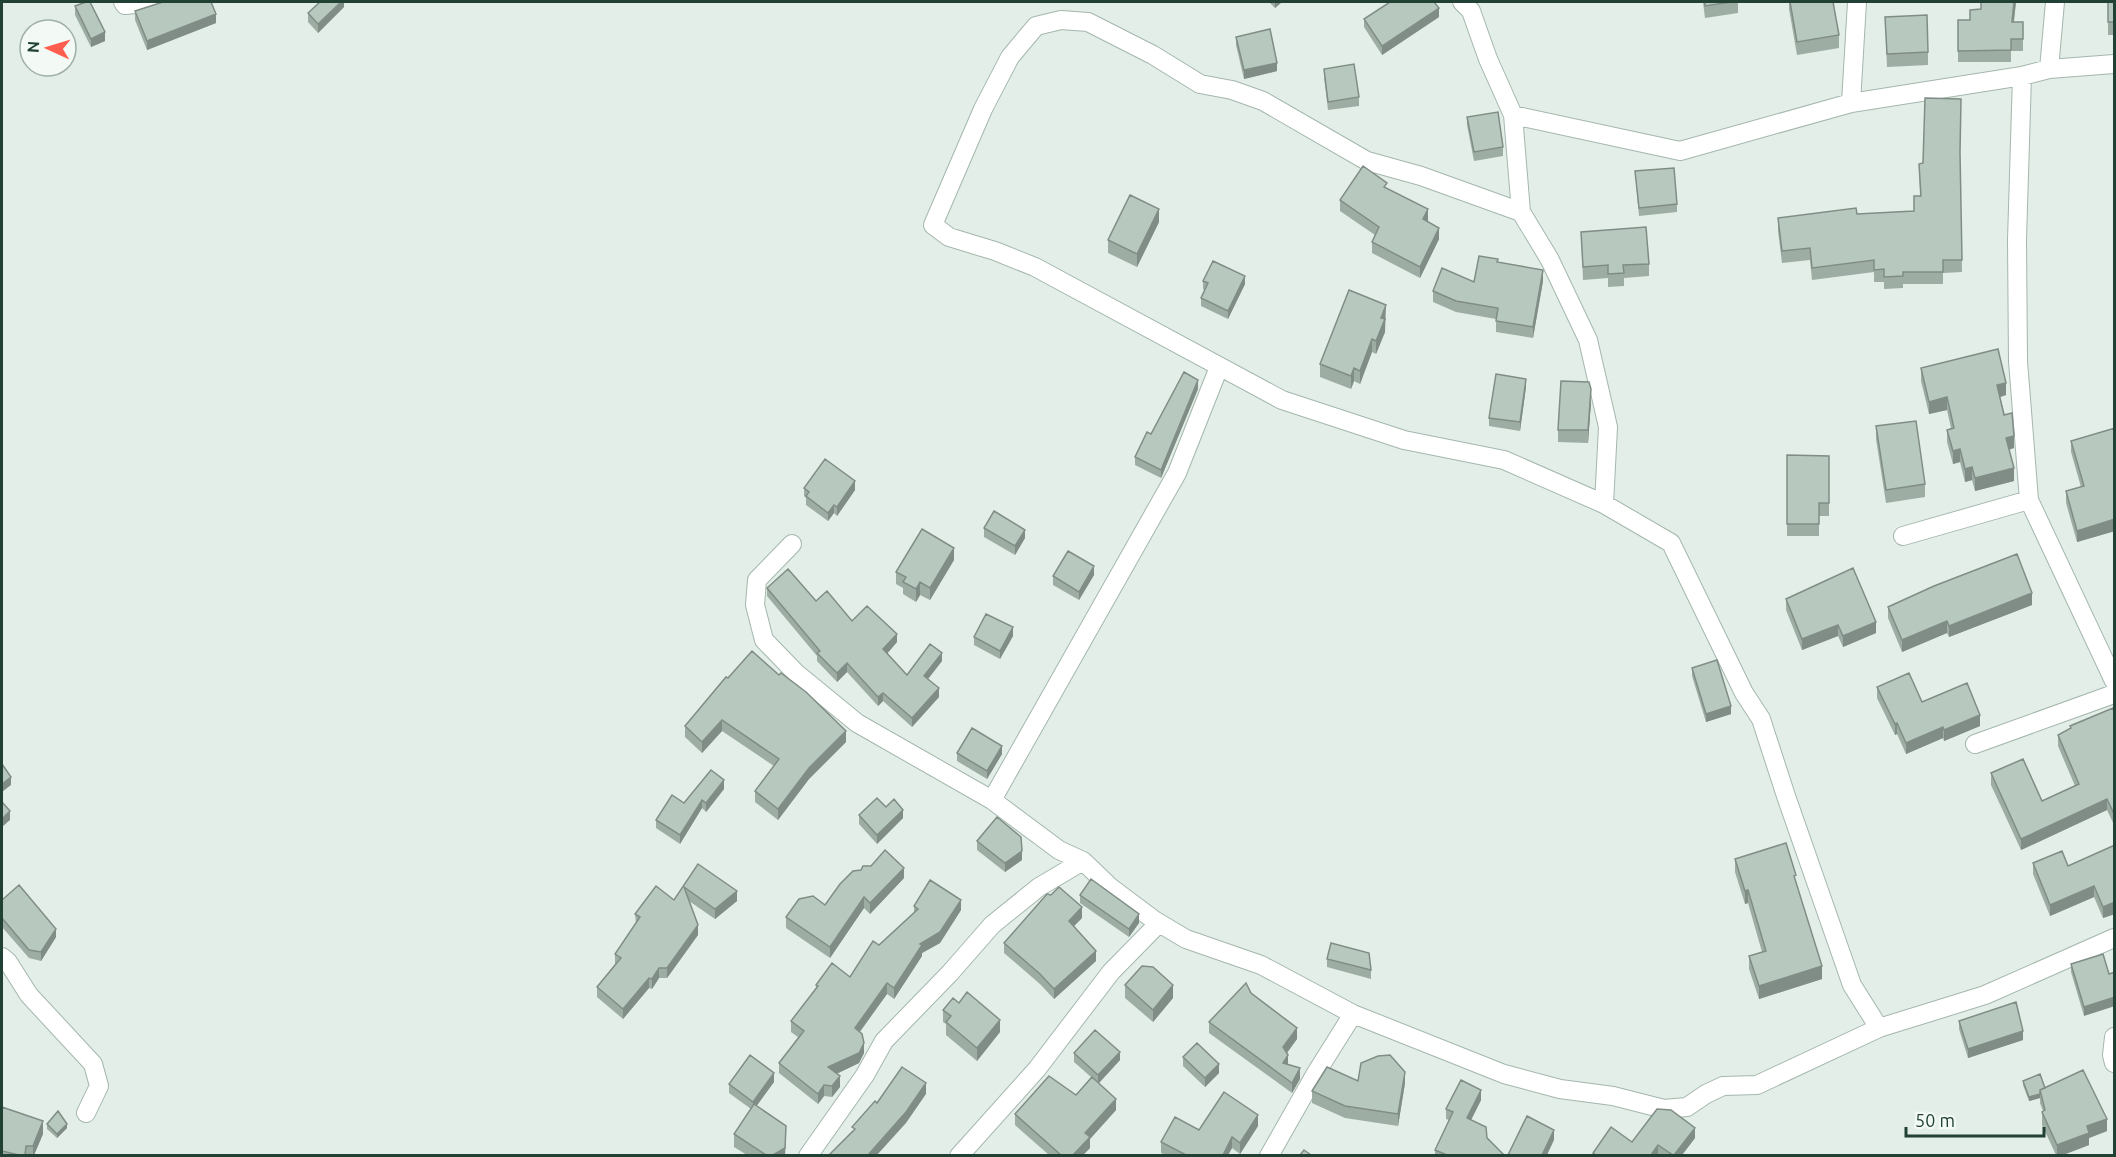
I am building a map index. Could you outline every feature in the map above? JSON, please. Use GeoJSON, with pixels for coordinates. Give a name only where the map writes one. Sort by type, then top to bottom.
{"type":"FeatureCollection","features":[{"type":"Feature","properties":{"kind":"street"},"geometry":{"type":"LineString","coordinates":[[123,2],[125,5],[155,2]]}},
{"type":"Feature","properties":{"kind":"street"},"geometry":{"type":"LineString","coordinates":[[1462,2],[1471,11],[1488,59],[1513,115],[1521,212],[1551,260],[1588,340],[1608,427],[1604,504]]}},
{"type":"Feature","properties":{"kind":"street"},"geometry":{"type":"LineString","coordinates":[[1851,103],[1857,2]]}},
{"type":"Feature","properties":{"kind":"street"},"geometry":{"type":"LineString","coordinates":[[2049,69],[2055,2]]}},
{"type":"Feature","properties":{"kind":"street"},"geometry":{"type":"LineString","coordinates":[[1521,212],[1421,176],[1366,161],[1263,101],[1232,90],[1200,84],[1153,55],[1088,22],[1061,20],[1036,26],[1010,57],[983,109],[933,225],[949,237],[995,251],[1035,267],[1282,400],[1404,440],[1504,460],[1604,504],[1671,543],[1744,693],[1761,719],[1785,796],[1852,985],[1879,1028]]}},
{"type":"Feature","properties":{"kind":"street"},"geometry":{"type":"LineString","coordinates":[[1513,115],[1680,151],[1851,103],[2022,76],[2049,69],[2115,64]]}},
{"type":"Feature","properties":{"kind":"street"},"geometry":{"type":"LineString","coordinates":[[2022,76],[2017,240],[2019,362],[2029,500],[2115,681]]}},
{"type":"Feature","properties":{"kind":"street"},"geometry":{"type":"LineString","coordinates":[[992,800],[1177,474],[1220,368]]}},
{"type":"Feature","properties":{"kind":"street"},"geometry":{"type":"LineString","coordinates":[[1904,536],[2029,500]]}},
{"type":"Feature","properties":{"kind":"street"},"geometry":{"type":"LineString","coordinates":[[792,544],[757,580],[755,605],[764,640],[796,674],[857,723],[992,800],[1059,850],[1083,861],[1110,887],[1159,923],[1186,939],[1262,965],[1353,1014],[1504,1074],[1560,1089],[1613,1096],[1664,1109],[1687,1107],[1723,1086],[1757,1084],[1879,1028],[1985,994],[2115,938]]}},
{"type":"Feature","properties":{"kind":"street"},"geometry":{"type":"LineString","coordinates":[[1976,744],[2115,694]]}},
{"type":"Feature","properties":{"kind":"street"},"geometry":{"type":"LineString","coordinates":[[808,1155],[865,1074],[884,1041],[943,981],[992,925],[1039,887],[1083,861]]}},
{"type":"Feature","properties":{"kind":"street"},"geometry":{"type":"LineString","coordinates":[[959,1155],[1037,1069],[1111,972],[1159,923]]}},
{"type":"Feature","properties":{"kind":"street"},"geometry":{"type":"LineString","coordinates":[[2,957],[8,962],[29,995],[93,1064],[99,1086],[86,1113]]}},
{"type":"Feature","properties":{"kind":"street"},"geometry":{"type":"LineString","coordinates":[[1269,1155],[1353,1014]]}},
{"type":"Feature","properties":{"kind":"street"},"geometry":{"type":"LineString","coordinates":[[2115,1037],[2112,1055],[2115,1063]]}},
{"type":"Feature","properties":{"kind":"building"},"geometry":{"type":"Polygon","coordinates":[[[90,2],[105,32],[91,39],[75,6],[90,2]]]}},
{"type":"Feature","properties":{"kind":"building"},"geometry":{"type":"Polygon","coordinates":[[[163,2],[211,2],[216,14],[147,41],[135,11],[163,2]]]}},
{"type":"Feature","properties":{"kind":"building"},"geometry":{"type":"Polygon","coordinates":[[[320,2],[341,2],[318,24],[308,13],[320,2]]]}},
{"type":"Feature","properties":{"kind":"building"},"geometry":{"type":"Polygon","coordinates":[[[1390,2],[1434,2],[1439,8],[1382,46],[1364,19],[1390,2]]]}},
{"type":"Feature","properties":{"kind":"building"},"geometry":{"type":"Polygon","coordinates":[[[1705,2],[1731,2],[1705,6],[1705,2]]]}},
{"type":"Feature","properties":{"kind":"building"},"geometry":{"type":"Polygon","coordinates":[[[1790,2],[1833,2],[1839,35],[1797,42],[1790,2]]]}},
{"type":"Feature","properties":{"kind":"building"},"geometry":{"type":"Polygon","coordinates":[[[1981,2],[2014,2],[2012,22],[2023,22],[2023,39],[2011,39],[2011,50],[1958,51],[1958,20],[1970,20],[1970,10],[1981,9],[1981,2]]]}},
{"type":"Feature","properties":{"kind":"building"},"geometry":{"type":"Polygon","coordinates":[[[2108,2],[2115,2],[2115,22],[2108,22],[2108,2]]]}},
{"type":"Feature","properties":{"kind":"building"},"geometry":{"type":"Polygon","coordinates":[[[1927,15],[1928,52],[1887,54],[1885,17],[1927,15]]]}},
{"type":"Feature","properties":{"kind":"building"},"geometry":{"type":"Polygon","coordinates":[[[1270,29],[1277,63],[1244,70],[1236,37],[1270,29]]]}},
{"type":"Feature","properties":{"kind":"building"},"geometry":{"type":"Polygon","coordinates":[[[1354,64],[1359,97],[1328,102],[1324,69],[1354,64]]]}},
{"type":"Feature","properties":{"kind":"building"},"geometry":{"type":"Polygon","coordinates":[[[1925,98],[1961,99],[1962,260],[1943,260],[1943,272],[1903,272],[1903,276],[1884,277],[1884,269],[1874,270],[1874,260],[1812,268],[1810,248],[1782,251],[1778,218],[1856,208],[1857,214],[1914,211],[1914,196],[1921,196],[1919,164],[1923,163],[1925,98]]]}},
{"type":"Feature","properties":{"kind":"building"},"geometry":{"type":"Polygon","coordinates":[[[1498,112],[1503,147],[1474,152],[1467,117],[1498,112]]]}},
{"type":"Feature","properties":{"kind":"building"},"geometry":{"type":"Polygon","coordinates":[[[1363,166],[1387,183],[1384,187],[1428,209],[1423,219],[1439,228],[1420,267],[1372,242],[1379,227],[1340,200],[1363,166]]]}},
{"type":"Feature","properties":{"kind":"building"},"geometry":{"type":"Polygon","coordinates":[[[1674,168],[1677,204],[1639,208],[1635,171],[1674,168]]]}},
{"type":"Feature","properties":{"kind":"building"},"geometry":{"type":"Polygon","coordinates":[[[1130,195],[1159,209],[1137,254],[1108,240],[1130,195]]]}},
{"type":"Feature","properties":{"kind":"building"},"geometry":{"type":"Polygon","coordinates":[[[1646,227],[1649,264],[1623,265],[1624,273],[1608,274],[1608,265],[1583,267],[1581,232],[1646,227]]]}},
{"type":"Feature","properties":{"kind":"building"},"geometry":{"type":"Polygon","coordinates":[[[1479,256],[1498,259],[1497,262],[1543,270],[1533,327],[1496,321],[1498,308],[1456,301],[1433,291],[1442,268],[1474,282],[1479,256]]]}},
{"type":"Feature","properties":{"kind":"building"},"geometry":{"type":"Polygon","coordinates":[[[1213,261],[1245,276],[1228,311],[1201,298],[1208,283],[1203,281],[1213,261]]]}},
{"type":"Feature","properties":{"kind":"building"},"geometry":{"type":"Polygon","coordinates":[[[1349,290],[1386,305],[1381,318],[1385,319],[1376,341],[1372,339],[1360,371],[1354,368],[1351,376],[1320,364],[1349,290]]]}},
{"type":"Feature","properties":{"kind":"building"},"geometry":{"type":"Polygon","coordinates":[[[1998,349],[2006,383],[1997,385],[2004,415],[2012,413],[2014,436],[2006,438],[2014,468],[1975,478],[1972,467],[1965,469],[1960,449],[1953,451],[1947,430],[1954,428],[1947,397],[1929,402],[1921,368],[1998,349]]]}},
{"type":"Feature","properties":{"kind":"building"},"geometry":{"type":"Polygon","coordinates":[[[1184,372],[1198,380],[1161,470],[1135,457],[1147,432],[1151,434],[1184,372]]]}},
{"type":"Feature","properties":{"kind":"building"},"geometry":{"type":"Polygon","coordinates":[[[1496,374],[1526,379],[1520,422],[1489,418],[1496,374]]]}},
{"type":"Feature","properties":{"kind":"building"},"geometry":{"type":"Polygon","coordinates":[[[1561,381],[1589,382],[1591,389],[1588,430],[1558,430],[1561,381]]]}},
{"type":"Feature","properties":{"kind":"building"},"geometry":{"type":"Polygon","coordinates":[[[1916,421],[1925,484],[1886,490],[1876,426],[1916,421]]]}},
{"type":"Feature","properties":{"kind":"building"},"geometry":{"type":"Polygon","coordinates":[[[2115,428],[2115,519],[2077,531],[2066,491],[2084,486],[2071,441],[2115,428]]]}},
{"type":"Feature","properties":{"kind":"building"},"geometry":{"type":"Polygon","coordinates":[[[1787,455],[1829,456],[1829,503],[1819,503],[1819,524],[1787,524],[1787,455]]]}},
{"type":"Feature","properties":{"kind":"building"},"geometry":{"type":"Polygon","coordinates":[[[825,459],[855,481],[837,507],[834,505],[828,513],[806,496],[809,492],[804,488],[825,459]]]}},
{"type":"Feature","properties":{"kind":"building"},"geometry":{"type":"Polygon","coordinates":[[[994,511],[1025,530],[1015,546],[984,528],[994,511]]]}},
{"type":"Feature","properties":{"kind":"building"},"geometry":{"type":"Polygon","coordinates":[[[922,529],[954,548],[930,588],[920,582],[916,589],[903,582],[906,577],[896,572],[922,529]]]}},
{"type":"Feature","properties":{"kind":"building"},"geometry":{"type":"Polygon","coordinates":[[[1068,551],[1094,566],[1079,592],[1053,576],[1068,551]]]}},
{"type":"Feature","properties":{"kind":"building"},"geometry":{"type":"Polygon","coordinates":[[[2017,554],[2032,593],[1949,626],[1947,621],[1902,640],[1888,607],[1934,586],[2017,554]]]}},
{"type":"Feature","properties":{"kind":"building"},"geometry":{"type":"Polygon","coordinates":[[[1853,568],[1876,622],[1843,636],[1838,625],[1802,639],[1786,599],[1853,568]]]}},
{"type":"Feature","properties":{"kind":"building"},"geometry":{"type":"Polygon","coordinates":[[[788,569],[816,601],[827,591],[852,621],[867,606],[897,634],[883,649],[907,675],[930,644],[942,653],[924,676],[939,688],[912,718],[883,693],[878,697],[847,663],[837,673],[817,653],[820,651],[767,588],[788,569]]]}},
{"type":"Feature","properties":{"kind":"building"},"geometry":{"type":"Polygon","coordinates":[[[986,614],[1013,627],[1000,651],[974,637],[986,614]]]}},
{"type":"Feature","properties":{"kind":"building"},"geometry":{"type":"Polygon","coordinates":[[[752,651],[779,675],[781,673],[806,692],[846,731],[809,768],[778,809],[755,791],[779,759],[722,720],[702,742],[685,726],[726,677],[728,678],[752,651]]]}},
{"type":"Feature","properties":{"kind":"building"},"geometry":{"type":"Polygon","coordinates":[[[1717,660],[1731,706],[1706,714],[1692,668],[1717,660]]]}},
{"type":"Feature","properties":{"kind":"building"},"geometry":{"type":"Polygon","coordinates":[[[1909,673],[1922,702],[1967,683],[1980,715],[1944,730],[1943,727],[1906,743],[1877,687],[1909,673]]]}},
{"type":"Feature","properties":{"kind":"building"},"geometry":{"type":"Polygon","coordinates":[[[2113,708],[2115,713],[2115,816],[2107,799],[2021,839],[1991,773],[2023,759],[2042,801],[2079,784],[2058,735],[2071,728],[2070,726],[2113,708]]]}},
{"type":"Feature","properties":{"kind":"building"},"geometry":{"type":"Polygon","coordinates":[[[972,728],[1002,746],[987,771],[957,753],[972,728]]]}},
{"type":"Feature","properties":{"kind":"building"},"geometry":{"type":"Polygon","coordinates":[[[2,764],[11,777],[2,784],[2,764]]]}},
{"type":"Feature","properties":{"kind":"building"},"geometry":{"type":"Polygon","coordinates":[[[711,770],[724,780],[706,803],[702,800],[680,835],[656,820],[672,795],[684,803],[711,770]]]}},
{"type":"Feature","properties":{"kind":"building"},"geometry":{"type":"Polygon","coordinates":[[[877,798],[886,807],[894,799],[903,810],[877,835],[859,815],[877,798]]]}},
{"type":"Feature","properties":{"kind":"building"},"geometry":{"type":"Polygon","coordinates":[[[2,802],[10,811],[2,819],[2,802]]]}},
{"type":"Feature","properties":{"kind":"building"},"geometry":{"type":"Polygon","coordinates":[[[997,817],[1021,837],[1022,851],[1005,863],[977,841],[997,817]]]}},
{"type":"Feature","properties":{"kind":"building"},"geometry":{"type":"Polygon","coordinates":[[[1786,843],[1822,966],[1759,986],[1749,956],[1766,951],[1748,890],[1745,891],[1735,859],[1786,843]]]}},
{"type":"Feature","properties":{"kind":"building"},"geometry":{"type":"Polygon","coordinates":[[[2115,845],[2115,902],[2103,907],[2094,886],[2050,905],[2033,863],[2062,851],[2068,866],[2115,845]]]}},
{"type":"Feature","properties":{"kind":"building"},"geometry":{"type":"Polygon","coordinates":[[[885,850],[904,868],[870,903],[864,897],[830,947],[786,917],[799,899],[813,896],[825,905],[853,871],[861,870],[863,866],[871,866],[885,850]]]}},
{"type":"Feature","properties":{"kind":"building"},"geometry":{"type":"Polygon","coordinates":[[[698,864],[737,891],[715,909],[684,887],[698,925],[667,968],[659,968],[652,979],[649,978],[623,1009],[597,987],[621,958],[615,954],[640,917],[635,914],[656,886],[674,900],[698,864]]]}},
{"type":"Feature","properties":{"kind":"building"},"geometry":{"type":"Polygon","coordinates":[[[1091,879],[1139,914],[1129,929],[1080,895],[1091,879]]]}},
{"type":"Feature","properties":{"kind":"building"},"geometry":{"type":"Polygon","coordinates":[[[930,880],[961,900],[940,932],[920,944],[922,945],[894,988],[887,983],[855,1028],[862,1034],[864,1043],[859,1053],[828,1067],[840,1076],[832,1086],[824,1085],[818,1094],[779,1063],[804,1031],[791,1021],[818,986],[816,985],[832,963],[850,977],[873,941],[879,945],[918,909],[914,906],[930,880]]]}},
{"type":"Feature","properties":{"kind":"building"},"geometry":{"type":"Polygon","coordinates":[[[19,885],[56,929],[41,952],[29,950],[2,918],[2,900],[19,885]]]}},
{"type":"Feature","properties":{"kind":"building"},"geometry":{"type":"Polygon","coordinates":[[[1059,887],[1082,907],[1069,921],[1096,951],[1054,989],[1004,943],[1047,894],[1051,895],[1059,887]]]}},
{"type":"Feature","properties":{"kind":"building"},"geometry":{"type":"Polygon","coordinates":[[[1331,943],[1369,953],[1371,970],[1327,959],[1331,943]]]}},
{"type":"Feature","properties":{"kind":"building"},"geometry":{"type":"Polygon","coordinates":[[[2103,954],[2109,974],[2115,972],[2115,997],[2084,1007],[2071,964],[2103,954]]]}},
{"type":"Feature","properties":{"kind":"building"},"geometry":{"type":"Polygon","coordinates":[[[1142,966],[1153,967],[1173,985],[1153,1010],[1125,985],[1142,966]]]}},
{"type":"Feature","properties":{"kind":"building"},"geometry":{"type":"Polygon","coordinates":[[[1246,983],[1251,993],[1297,1028],[1283,1047],[1288,1055],[1283,1063],[1300,1068],[1292,1083],[1209,1022],[1246,983]]]}},
{"type":"Feature","properties":{"kind":"building"},"geometry":{"type":"Polygon","coordinates":[[[967,992],[1000,1020],[977,1048],[946,1022],[951,1016],[943,1010],[953,998],[959,1003],[967,992]]]}},
{"type":"Feature","properties":{"kind":"building"},"geometry":{"type":"Polygon","coordinates":[[[2016,1002],[2023,1031],[1968,1049],[1959,1021],[2016,1002]]]}},
{"type":"Feature","properties":{"kind":"building"},"geometry":{"type":"Polygon","coordinates":[[[1095,1030],[1120,1052],[1098,1075],[1074,1053],[1095,1030]]]}},
{"type":"Feature","properties":{"kind":"building"},"geometry":{"type":"Polygon","coordinates":[[[1197,1043],[1219,1064],[1205,1078],[1183,1057],[1197,1043]]]}},
{"type":"Feature","properties":{"kind":"building"},"geometry":{"type":"Polygon","coordinates":[[[750,1055],[774,1073],[753,1102],[729,1084],[750,1055]]]}},
{"type":"Feature","properties":{"kind":"building"},"geometry":{"type":"Polygon","coordinates":[[[1390,1055],[1405,1072],[1398,1114],[1345,1106],[1312,1091],[1327,1067],[1358,1081],[1361,1063],[1378,1056],[1390,1055]]]}},
{"type":"Feature","properties":{"kind":"building"},"geometry":{"type":"Polygon","coordinates":[[[902,1067],[926,1083],[906,1112],[868,1155],[829,1155],[855,1129],[852,1127],[875,1101],[877,1103],[902,1067]]]}},
{"type":"Feature","properties":{"kind":"building"},"geometry":{"type":"Polygon","coordinates":[[[2083,1070],[2107,1119],[2087,1126],[2089,1133],[2057,1145],[2042,1112],[2045,1110],[2040,1090],[2083,1070]]]}},
{"type":"Feature","properties":{"kind":"building"},"geometry":{"type":"Polygon","coordinates":[[[2040,1074],[2045,1088],[2040,1090],[2040,1094],[2029,1097],[2023,1081],[2040,1074]]]}},
{"type":"Feature","properties":{"kind":"building"},"geometry":{"type":"Polygon","coordinates":[[[1049,1076],[1076,1095],[1092,1077],[1116,1099],[1085,1133],[1090,1137],[1073,1155],[1061,1155],[1015,1114],[1049,1076]]]}},
{"type":"Feature","properties":{"kind":"building"},"geometry":{"type":"Polygon","coordinates":[[[1461,1080],[1481,1090],[1467,1118],[1486,1127],[1487,1138],[1504,1155],[1447,1155],[1435,1150],[1453,1112],[1446,1109],[1461,1080]]]}},
{"type":"Feature","properties":{"kind":"building"},"geometry":{"type":"Polygon","coordinates":[[[1224,1092],[1258,1115],[1240,1143],[1232,1137],[1223,1155],[1186,1155],[1161,1142],[1175,1117],[1199,1130],[1224,1092]]]}},
{"type":"Feature","properties":{"kind":"building"},"geometry":{"type":"Polygon","coordinates":[[[754,1104],[786,1126],[785,1148],[773,1155],[766,1155],[734,1134],[754,1104]]]}},
{"type":"Feature","properties":{"kind":"building"},"geometry":{"type":"Polygon","coordinates":[[[2,1107],[43,1121],[33,1146],[26,1146],[25,1155],[2,1151],[2,1107]]]}},
{"type":"Feature","properties":{"kind":"building"},"geometry":{"type":"Polygon","coordinates":[[[1657,1109],[1671,1110],[1695,1128],[1674,1155],[1658,1145],[1651,1155],[1596,1155],[1593,1153],[1611,1127],[1632,1142],[1657,1109]]]}},
{"type":"Feature","properties":{"kind":"building"},"geometry":{"type":"Polygon","coordinates":[[[58,1111],[67,1124],[57,1134],[47,1124],[58,1111]]]}},
{"type":"Feature","properties":{"kind":"building"},"geometry":{"type":"Polygon","coordinates":[[[1527,1116],[1554,1130],[1542,1155],[1508,1155],[1527,1116]]]}},
{"type":"Feature","properties":{"kind":"building"},"geometry":{"type":"Polygon","coordinates":[[[1304,1150],[1311,1155],[1300,1155],[1304,1150]]]}}]}
